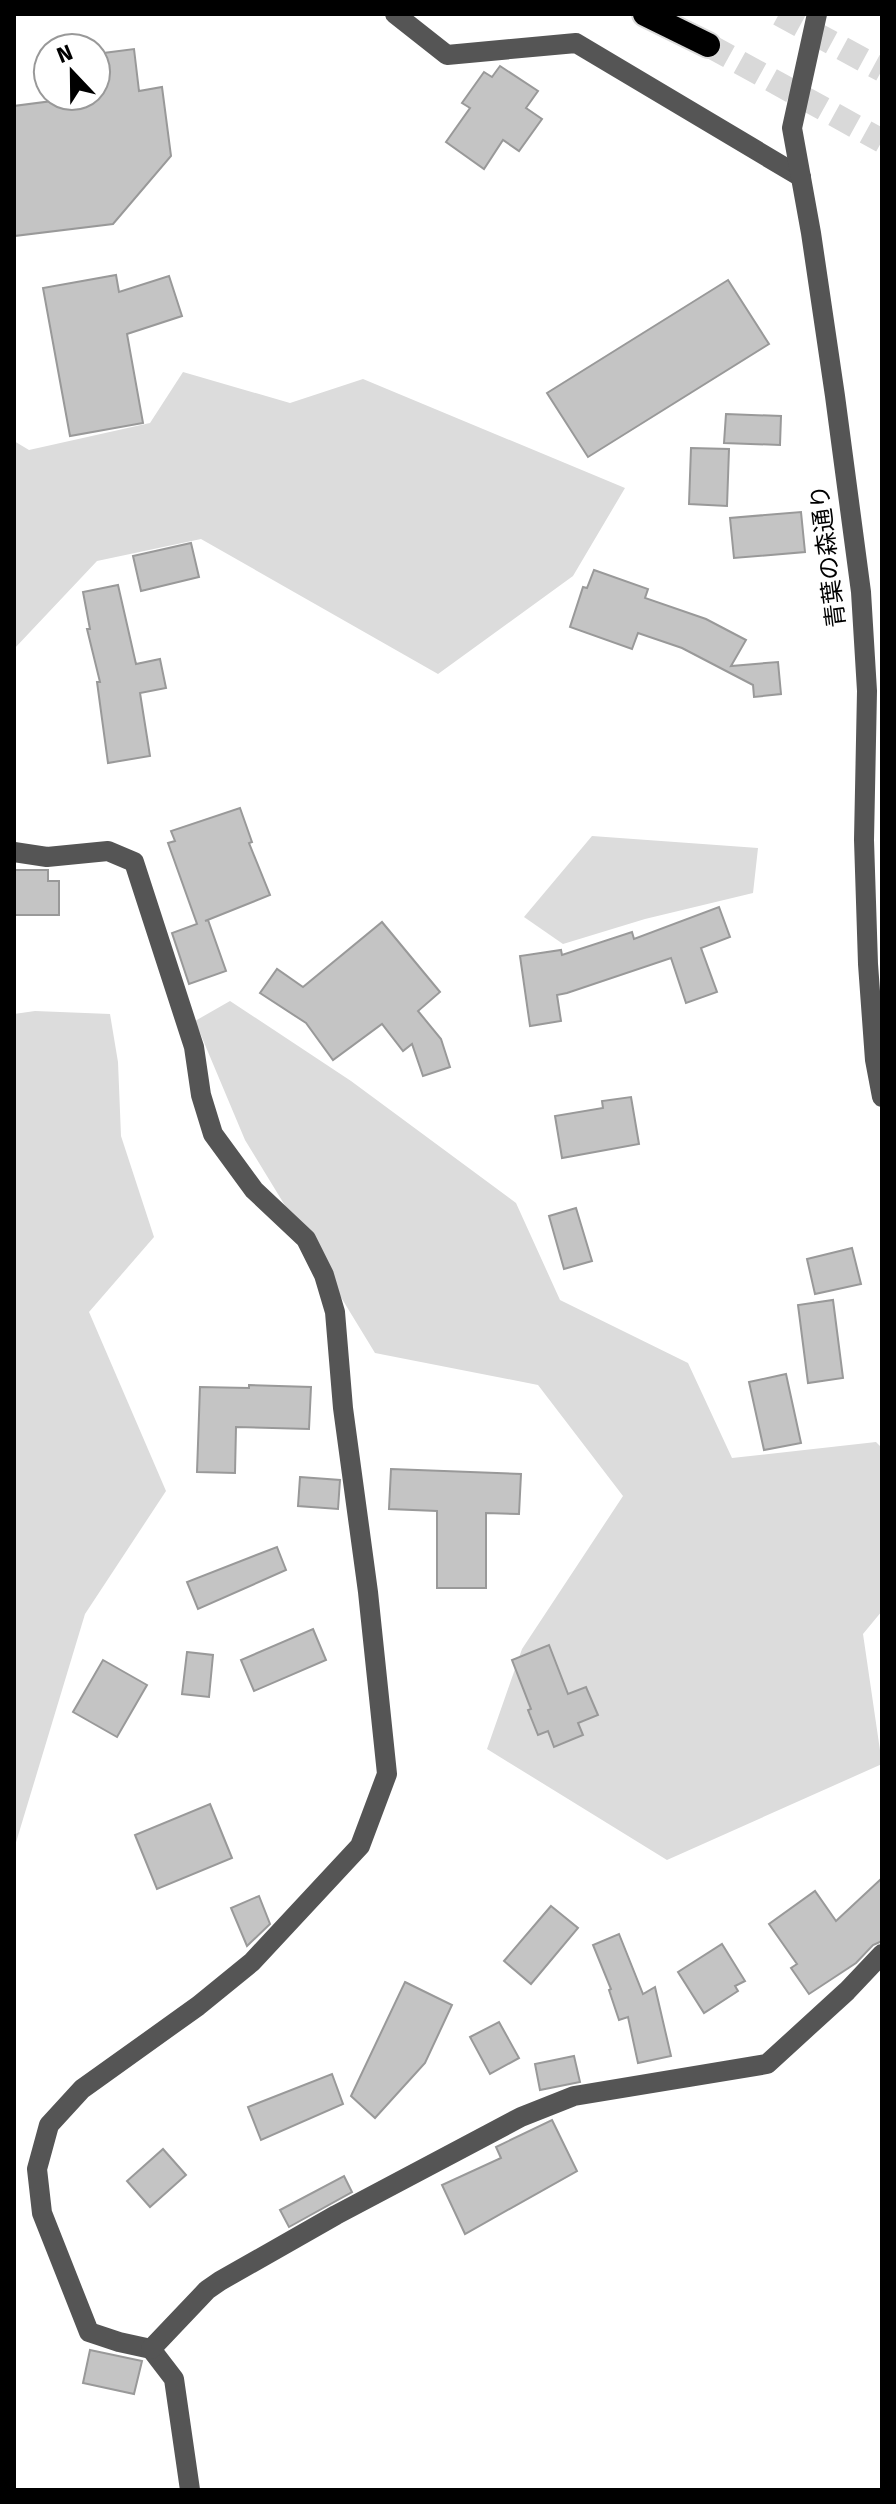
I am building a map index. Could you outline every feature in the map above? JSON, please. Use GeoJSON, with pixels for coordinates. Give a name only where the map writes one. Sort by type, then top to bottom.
{"type":"FeatureCollection","features":[{"type":"Feature","properties":{"kind":"highway"},"geometry":{"type":"LineString","coordinates":[[645,14],[708,45]]}},
{"type":"Feature","properties":{"kind":"street"},"geometry":{"type":"LineString","coordinates":[[395,14],[447,55],[576,43],[801,177]]}},
{"type":"Feature","properties":{"kind":"street","name":"青葉の森通り"},"geometry":{"type":"LineString","coordinates":[[817,14],[792,128],[835,396],[861,592],[873,836],[868,964],[875,1060],[882,1097]]}},
{"type":"Feature","properties":{"kind":"street"},"geometry":{"type":"LineString","coordinates":[[14,852],[47,857],[108,851],[134,862],[194,1047],[201,1095],[213,1134],[254,1190],[306,1239],[324,1275],[335,1312],[343,1408],[368,1592],[387,1774],[360,1846],[252,1962],[198,2006],[82,2089],[49,2125],[37,2169],[42,2213],[89,2332],[151,2349],[174,2379],[190,2490]]}},
{"type":"Feature","properties":{"kind":"street"},"geometry":{"type":"LineString","coordinates":[[151,2349],[207,2290],[220,2281],[336,2215],[521,2117],[574,2096],[767,2064],[847,1991],[882,1954]]}},
{"type":"Feature","properties":{"kind":"shaded area"},"geometry":{"type":"Polygon","coordinates":[[[183,372],[290,403],[363,379],[625,488],[573,576],[438,674],[201,539],[97,561],[14,649],[14,441],[29,450],[150,423],[183,372]]]}},
{"type":"Feature","properties":{"kind":"shaded area"},"geometry":{"type":"Polygon","coordinates":[[[592,836],[758,848],[753,893],[645,919],[563,944],[524,917],[592,836]]]}},
{"type":"Feature","properties":{"kind":"shaded area"},"geometry":{"type":"Polygon","coordinates":[[[230,1001],[351,1081],[516,1203],[560,1300],[688,1363],[732,1458],[876,1442],[882,1448],[882,1611],[863,1634],[882,1764],[667,1860],[487,1749],[522,1649],[623,1496],[538,1385],[375,1353],[245,1140],[195,1021],[230,1001]]]}},
{"type":"Feature","properties":{"kind":"shaded area"},"geometry":{"type":"Polygon","coordinates":[[[35,1011],[110,1014],[118,1062],[121,1136],[154,1237],[89,1312],[166,1491],[85,1614],[14,1849],[14,1014],[35,1011]]]}},
{"type":"Feature","properties":{"kind":"building"},"geometry":{"type":"Polygon","coordinates":[[[134,49],[139,91],[162,87],[171,156],[113,224],[14,236],[14,106],[32,104],[32,112],[112,112],[112,52],[134,49]]]}},
{"type":"Feature","properties":{"kind":"building"},"geometry":{"type":"Polygon","coordinates":[[[500,66],[538,91],[526,108],[542,119],[519,151],[503,140],[484,169],[446,142],[470,108],[462,103],[484,72],[492,77],[500,66]]]}},
{"type":"Feature","properties":{"kind":"building"},"geometry":{"type":"Polygon","coordinates":[[[116,275],[119,292],[169,276],[182,316],[127,334],[143,423],[70,436],[43,288],[116,275]]]}},
{"type":"Feature","properties":{"kind":"building"},"geometry":{"type":"Polygon","coordinates":[[[728,280],[769,344],[588,457],[547,393],[728,280]]]}},
{"type":"Feature","properties":{"kind":"building"},"geometry":{"type":"Polygon","coordinates":[[[726,414],[781,416],[780,445],[724,443],[726,414]]]}},
{"type":"Feature","properties":{"kind":"building"},"geometry":{"type":"Polygon","coordinates":[[[691,448],[729,449],[727,506],[689,504],[691,448]]]}},
{"type":"Feature","properties":{"kind":"building"},"geometry":{"type":"Polygon","coordinates":[[[801,512],[805,552],[734,558],[730,518],[801,512]]]}},
{"type":"Feature","properties":{"kind":"building"},"geometry":{"type":"Polygon","coordinates":[[[191,543],[199,577],[141,591],[133,556],[191,543]]]}},
{"type":"Feature","properties":{"kind":"building"},"geometry":{"type":"Polygon","coordinates":[[[594,570],[648,589],[645,598],[706,619],[746,640],[731,666],[778,662],[781,694],[754,697],[753,685],[682,648],[638,633],[632,649],[570,627],[583,587],[587,588],[594,570]]]}},
{"type":"Feature","properties":{"kind":"building"},"geometry":{"type":"Polygon","coordinates":[[[118,585],[136,664],[160,659],[166,688],[140,693],[150,756],[108,763],[97,682],[100,682],[87,629],[90,629],[83,592],[118,585]]]}},
{"type":"Feature","properties":{"kind":"building"},"geometry":{"type":"Polygon","coordinates":[[[240,808],[252,842],[249,843],[270,895],[205,921],[208,920],[226,971],[189,984],[172,933],[197,924],[168,843],[175,841],[171,831],[240,808]]]}},
{"type":"Feature","properties":{"kind":"building"},"geometry":{"type":"Polygon","coordinates":[[[14,870],[48,870],[48,881],[59,881],[59,915],[14,915],[14,870]]]}},
{"type":"Feature","properties":{"kind":"building"},"geometry":{"type":"Polygon","coordinates":[[[719,907],[730,937],[701,948],[717,992],[686,1003],[671,958],[557,995],[561,1021],[530,1026],[520,956],[561,950],[562,955],[632,932],[634,939],[719,907]]]}},
{"type":"Feature","properties":{"kind":"building"},"geometry":{"type":"Polygon","coordinates":[[[382,922],[440,992],[418,1011],[441,1039],[450,1067],[423,1076],[412,1044],[403,1051],[382,1024],[333,1060],[306,1023],[260,993],[277,969],[303,987],[382,922]]]}},
{"type":"Feature","properties":{"kind":"building"},"geometry":{"type":"Polygon","coordinates":[[[631,1097],[639,1144],[562,1158],[555,1116],[603,1108],[602,1101],[631,1097]]]}},
{"type":"Feature","properties":{"kind":"building"},"geometry":{"type":"Polygon","coordinates":[[[576,1208],[592,1261],[564,1269],[549,1216],[576,1208]]]}},
{"type":"Feature","properties":{"kind":"building"},"geometry":{"type":"Polygon","coordinates":[[[852,1248],[861,1284],[815,1294],[807,1259],[852,1248]]]}},
{"type":"Feature","properties":{"kind":"building"},"geometry":{"type":"Polygon","coordinates":[[[833,1300],[843,1378],[808,1383],[798,1305],[833,1300]]]}},
{"type":"Feature","properties":{"kind":"building"},"geometry":{"type":"Polygon","coordinates":[[[786,1374],[801,1443],[764,1450],[749,1382],[786,1374]]]}},
{"type":"Feature","properties":{"kind":"building"},"geometry":{"type":"Polygon","coordinates":[[[249,1385],[311,1387],[309,1429],[236,1427],[235,1473],[197,1472],[200,1387],[249,1388],[249,1385]]]}},
{"type":"Feature","properties":{"kind":"building"},"geometry":{"type":"Polygon","coordinates":[[[391,1469],[521,1474],[519,1514],[486,1513],[486,1588],[437,1588],[437,1511],[389,1509],[391,1469]]]}},
{"type":"Feature","properties":{"kind":"building"},"geometry":{"type":"Polygon","coordinates":[[[300,1477],[340,1480],[338,1509],[298,1506],[300,1477]]]}},
{"type":"Feature","properties":{"kind":"building"},"geometry":{"type":"Polygon","coordinates":[[[277,1547],[286,1570],[198,1609],[187,1582],[277,1547]]]}},
{"type":"Feature","properties":{"kind":"building"},"geometry":{"type":"Polygon","coordinates":[[[313,1629],[326,1660],[254,1691],[241,1660],[313,1629]]]}},
{"type":"Feature","properties":{"kind":"building"},"geometry":{"type":"Polygon","coordinates":[[[549,1645],[568,1694],[586,1687],[598,1715],[578,1723],[583,1735],[554,1747],[548,1731],[538,1735],[512,1660],[549,1645]]]}},
{"type":"Feature","properties":{"kind":"building"},"geometry":{"type":"Polygon","coordinates":[[[187,1652],[213,1655],[209,1697],[182,1694],[187,1652]]]}},
{"type":"Feature","properties":{"kind":"building"},"geometry":{"type":"Polygon","coordinates":[[[103,1660],[147,1685],[117,1737],[73,1712],[103,1660]]]}},
{"type":"Feature","properties":{"kind":"building"},"geometry":{"type":"Polygon","coordinates":[[[210,1804],[232,1858],[157,1889],[135,1835],[210,1804]]]}},
{"type":"Feature","properties":{"kind":"building"},"geometry":{"type":"Polygon","coordinates":[[[882,1878],[882,1941],[873,1945],[856,1963],[809,1994],[791,1968],[797,1964],[769,1924],[815,1891],[836,1921],[882,1878]]]}},
{"type":"Feature","properties":{"kind":"building"},"geometry":{"type":"Polygon","coordinates":[[[259,1896],[270,1924],[247,1946],[231,1908],[259,1896]]]}},
{"type":"Feature","properties":{"kind":"building"},"geometry":{"type":"Polygon","coordinates":[[[551,1906],[578,1928],[531,1984],[504,1961],[551,1906]]]}},
{"type":"Feature","properties":{"kind":"building"},"geometry":{"type":"Polygon","coordinates":[[[619,1934],[643,1994],[655,1987],[671,2056],[638,2063],[628,2017],[619,2020],[611,1989],[593,1945],[619,1934]]]}},
{"type":"Feature","properties":{"kind":"building"},"geometry":{"type":"Polygon","coordinates":[[[722,1944],[745,1981],[735,1986],[738,1991],[704,2013],[678,1972],[722,1944]]]}},
{"type":"Feature","properties":{"kind":"building"},"geometry":{"type":"Polygon","coordinates":[[[405,1982],[452,2005],[425,2063],[375,2118],[351,2096],[405,1982]]]}},
{"type":"Feature","properties":{"kind":"building"},"geometry":{"type":"Polygon","coordinates":[[[499,2022],[519,2058],[490,2074],[470,2037],[499,2022]]]}},
{"type":"Feature","properties":{"kind":"building"},"geometry":{"type":"Polygon","coordinates":[[[574,2056],[580,2082],[540,2090],[535,2064],[574,2056]]]}},
{"type":"Feature","properties":{"kind":"building"},"geometry":{"type":"Polygon","coordinates":[[[332,2074],[343,2104],[261,2140],[248,2107],[332,2074]]]}},
{"type":"Feature","properties":{"kind":"building"},"geometry":{"type":"Polygon","coordinates":[[[552,2120],[577,2171],[465,2234],[442,2185],[501,2158],[496,2147],[552,2120]]]}},
{"type":"Feature","properties":{"kind":"building"},"geometry":{"type":"Polygon","coordinates":[[[163,2149],[186,2175],[150,2207],[127,2181],[163,2149]]]}},
{"type":"Feature","properties":{"kind":"building"},"geometry":{"type":"Polygon","coordinates":[[[344,2176],[352,2192],[289,2227],[280,2210],[344,2176]]]}},
{"type":"Feature","properties":{"kind":"building"},"geometry":{"type":"Polygon","coordinates":[[[90,2350],[142,2361],[134,2394],[83,2383],[90,2350]]]}},
{"type":"Feature","properties":{"kind":"tunnel"},"geometry":{"type":"LineString","coordinates":[[779,14],[882,70]]}},
{"type":"Feature","properties":{"kind":"tunnel"},"geometry":{"type":"LineString","coordinates":[[708,45],[882,141]]}}]}
